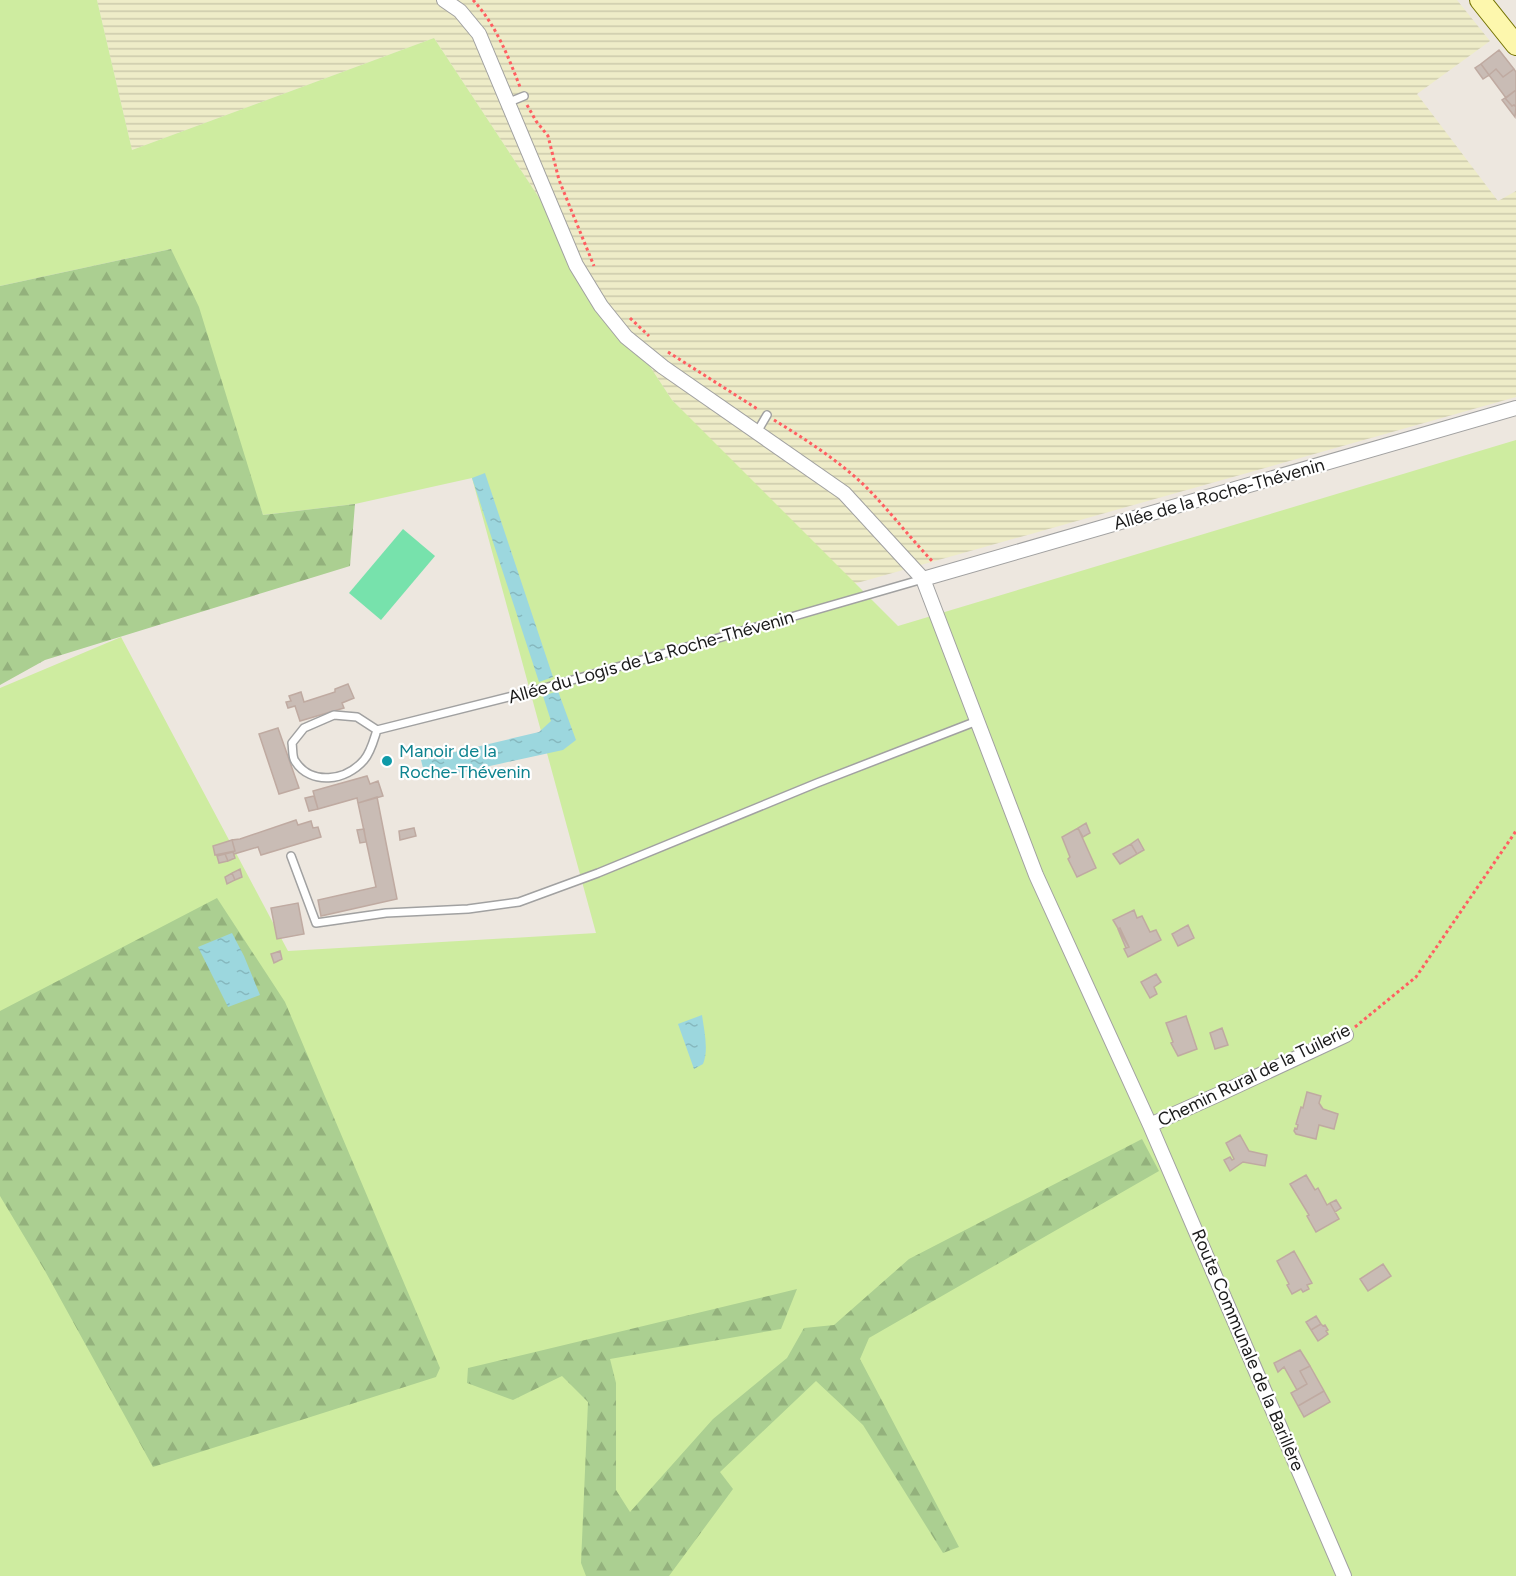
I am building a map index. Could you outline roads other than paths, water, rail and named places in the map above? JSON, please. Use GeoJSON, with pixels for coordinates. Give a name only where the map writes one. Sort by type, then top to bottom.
{"type":"FeatureCollection","features":[{"type":"Feature","properties":{"kind":"main road"},"geometry":{"type":"LineString","coordinates":[[1480,0],[1516,45]]}},
{"type":"Feature","properties":{"kind":"street"},"geometry":{"type":"LineString","coordinates":[[444,0],[460,11],[479,34],[576,265],[601,306],[626,337],[663,367],[844,494],[923,579]]}},
{"type":"Feature","properties":{"kind":"street","name":"Allée de la Roche-Thévenin"},"geometry":{"type":"LineString","coordinates":[[923,579],[1516,408]]}},
{"type":"Feature","properties":{"kind":"street","name":"Route Communale de la Barillère"},"geometry":{"type":"LineString","coordinates":[[923,579],[1036,875],[1150,1125],[1344,1576]]}},
{"type":"Feature","properties":{"kind":"street","name":"Chemin Rural de la Tuilerie"},"geometry":{"type":"LineString","coordinates":[[1150,1125],[1346,1035]]}},
{"type":"Feature","properties":{"kind":"lane"},"geometry":{"type":"LineString","coordinates":[[507,103],[524,96]]}},
{"type":"Feature","properties":{"kind":"lane"},"geometry":{"type":"LineString","coordinates":[[757,432],[767,415]]}},
{"type":"Feature","properties":{"kind":"lane","name":"Allée du Logis de La Roche-Thévenin"},"geometry":{"type":"LineString","coordinates":[[377,730],[548,687],[923,579]]}},
{"type":"Feature","properties":{"kind":"lane"},"geometry":{"type":"LineString","coordinates":[[334,716],[357,717],[377,730],[364,760],[337,777],[321,779],[305,772],[293,759],[292,743],[304,728],[334,716]]}},
{"type":"Feature","properties":{"kind":"lane"},"geometry":{"type":"LineString","coordinates":[[291,856],[316,923],[386,913],[468,909],[519,902],[598,873],[977,721]]}},
{"type":"Feature","properties":{"kind":"water"},"geometry":{"type":"Polygon","coordinates":[[[485,473],[553,677],[539,682],[472,478],[485,473]]]}},
{"type":"Feature","properties":{"kind":"water"},"geometry":{"type":"Polygon","coordinates":[[[558,691],[576,740],[563,750],[426,780],[421,760],[539,732],[551,721],[543,696],[558,691]]]}},
{"type":"Feature","properties":{"kind":"water"},"geometry":{"type":"Polygon","coordinates":[[[232,933],[260,995],[228,1007],[198,947],[232,933]]]}},
{"type":"Feature","properties":{"kind":"water"},"geometry":{"type":"Polygon","coordinates":[[[702,1015],[706,1053],[703,1064],[694,1069],[678,1024],[702,1015]]]}},
{"type":"Feature","properties":{"kind":"place","name":"Manoir de la Roche-Thévenin"},"geometry":{"type":"Point","coordinates":[387,761]}}]}
